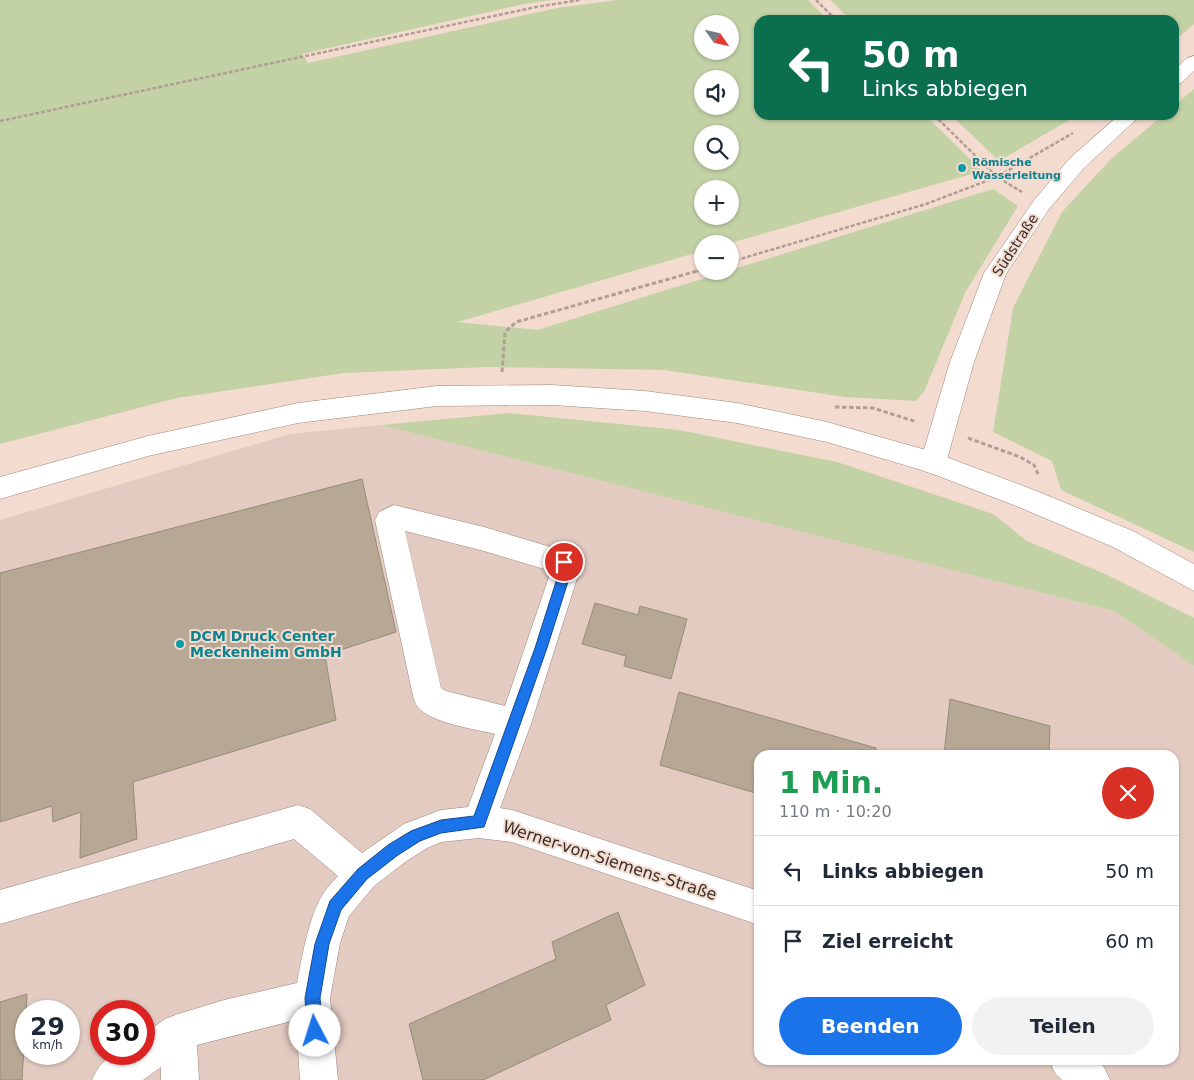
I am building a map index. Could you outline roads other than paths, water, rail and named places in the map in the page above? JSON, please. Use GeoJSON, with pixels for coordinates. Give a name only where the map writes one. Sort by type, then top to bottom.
{"type":"FeatureCollection","features":[{"type":"Feature","properties":{"kind":"street"},"geometry":{"type":"LineString","coordinates":[[1179,75],[1194,62]]}},
{"type":"Feature","properties":{"kind":"street","name":"Südstraße"},"geometry":{"type":"LineString","coordinates":[[934,463],[962,362],[995,272],[1042,204],[1077,163],[1125,120]]}},
{"type":"Feature","properties":{"kind":"street"},"geometry":{"type":"LineString","coordinates":[[0,488],[148,446],[298,413],[437,396],[552,395],[645,401],[737,413],[827,432],[934,463],[1123,539],[1194,578]]}},
{"type":"Feature","properties":{"kind":"street"},"geometry":{"type":"LineString","coordinates":[[479,822],[515,724],[566,569],[564,562],[484,539],[394,517],[389,520],[428,696],[438,704],[515,724]]}},
{"type":"Feature","properties":{"kind":"street"},"geometry":{"type":"LineString","coordinates":[[0,907],[298,821],[362,874]]}},
{"type":"Feature","properties":{"kind":"street","name":"Werner-von-Siemens-Straße"},"geometry":{"type":"LineString","coordinates":[[319,1080],[312,998],[322,944],[335,906],[362,874],[393,850],[416,836],[441,826],[479,822],[512,826],[754,906]]}},
{"type":"Feature","properties":{"kind":"street"},"geometry":{"type":"LineString","coordinates":[[111,1080],[178,1032],[233,1016],[312,998]]}},
{"type":"Feature","properties":{"kind":"street"},"geometry":{"type":"LineString","coordinates":[[178,1032],[180,1080]]}},
{"type":"Feature","properties":{"kind":"street"},"geometry":{"type":"LineString","coordinates":[[1074,1065],[1091,1080]]}},
{"type":"Feature","properties":{"kind":"place","name":"Römische Wasserleitung"},"geometry":{"type":"Point","coordinates":[962,168]}},
{"type":"Feature","properties":{"kind":"place","name":"DCM Druck Center Meckenheim GmbH"},"geometry":{"type":"Point","coordinates":[180,644]}}]}
